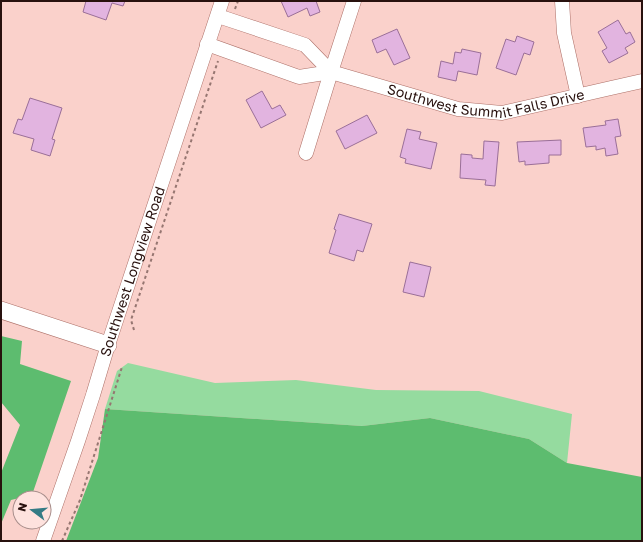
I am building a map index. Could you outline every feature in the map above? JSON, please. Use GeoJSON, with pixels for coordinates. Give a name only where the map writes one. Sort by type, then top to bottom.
{"type":"FeatureCollection","features":[{"type":"Feature","properties":{"kind":"main road"},"geometry":{"type":"LineString","coordinates":[[1,310],[108,344]]}},
{"type":"Feature","properties":{"kind":"street","name":"Southwest Longview Road"},"geometry":{"type":"LineString","coordinates":[[43,541],[80,434],[108,344],[222,1]]}},
{"type":"Feature","properties":{"kind":"street"},"geometry":{"type":"LineString","coordinates":[[306,153],[330,72],[354,1]]}},
{"type":"Feature","properties":{"kind":"street"},"geometry":{"type":"LineString","coordinates":[[562,1],[564,34],[578,96]]}},
{"type":"Feature","properties":{"kind":"street","name":"Southwest Summit Falls Drive"},"geometry":{"type":"LineString","coordinates":[[218,16],[304,45],[330,72]]}},
{"type":"Feature","properties":{"kind":"street","name":"Southwest Summit Falls Drive"},"geometry":{"type":"LineString","coordinates":[[207,44],[299,77],[330,72],[458,109],[502,112],[642,81]]}},
{"type":"Feature","properties":{"kind":"path"},"geometry":{"type":"LineString","coordinates":[[232,20],[238,1]]}},
{"type":"Feature","properties":{"kind":"path"},"geometry":{"type":"LineString","coordinates":[[134,330],[131,320],[222,49]]}},
{"type":"Feature","properties":{"kind":"path"},"geometry":{"type":"LineString","coordinates":[[62,541],[80,500],[122,367]]}},
{"type":"Feature","properties":{"kind":"green space"},"geometry":{"type":"Polygon","coordinates":[[[1,336],[22,341],[20,364],[71,381],[34,490],[12,490],[12,500],[1,524],[1,473],[20,425],[1,402],[1,336]]]}},
{"type":"Feature","properties":{"kind":"green space"},"geometry":{"type":"Polygon","coordinates":[[[128,363],[215,383],[296,380],[376,390],[479,391],[572,414],[567,463],[529,439],[430,418],[362,426],[105,409],[117,371],[128,363]]]}},
{"type":"Feature","properties":{"kind":"green space"},"geometry":{"type":"Polygon","coordinates":[[[105,409],[362,426],[430,418],[529,439],[567,463],[642,477],[642,541],[66,541],[98,458],[105,409]]]}},
{"type":"Feature","properties":{"kind":"building"},"geometry":{"type":"Polygon","coordinates":[[[86,1],[125,1],[123,6],[112,3],[106,20],[83,12],[86,1]]]}},
{"type":"Feature","properties":{"kind":"building"},"geometry":{"type":"Polygon","coordinates":[[[281,1],[316,1],[320,12],[310,16],[307,8],[288,17],[281,1]]]}},
{"type":"Feature","properties":{"kind":"building"},"geometry":{"type":"Polygon","coordinates":[[[618,20],[626,34],[630,32],[635,42],[625,48],[628,53],[609,63],[602,51],[607,48],[598,32],[618,20]]]}},
{"type":"Feature","properties":{"kind":"building"},"geometry":{"type":"Polygon","coordinates":[[[397,29],[410,58],[394,65],[386,49],[377,53],[372,40],[397,29]]]}},
{"type":"Feature","properties":{"kind":"building"},"geometry":{"type":"Polygon","coordinates":[[[517,36],[534,42],[530,55],[524,53],[516,75],[496,68],[506,39],[515,42],[517,36]]]}},
{"type":"Feature","properties":{"kind":"building"},"geometry":{"type":"Polygon","coordinates":[[[462,49],[481,53],[477,75],[458,71],[456,81],[438,77],[441,61],[453,64],[455,52],[461,53],[462,49]]]}},
{"type":"Feature","properties":{"kind":"building"},"geometry":{"type":"Polygon","coordinates":[[[262,91],[272,109],[280,105],[286,115],[261,128],[246,100],[262,91]]]}},
{"type":"Feature","properties":{"kind":"building"},"geometry":{"type":"Polygon","coordinates":[[[30,98],[62,108],[52,139],[55,140],[50,156],[31,150],[34,139],[13,133],[18,119],[22,120],[30,98]]]}},
{"type":"Feature","properties":{"kind":"building"},"geometry":{"type":"Polygon","coordinates":[[[367,115],[377,133],[345,149],[336,131],[367,115]]]}},
{"type":"Feature","properties":{"kind":"building"},"geometry":{"type":"Polygon","coordinates":[[[618,119],[621,136],[615,137],[618,154],[606,156],[605,148],[596,150],[596,146],[586,147],[583,128],[606,125],[605,121],[618,119]]]}},
{"type":"Feature","properties":{"kind":"building"},"geometry":{"type":"Polygon","coordinates":[[[407,129],[421,132],[419,139],[437,143],[431,169],[405,163],[406,159],[400,157],[407,129]]]}},
{"type":"Feature","properties":{"kind":"building"},"geometry":{"type":"Polygon","coordinates":[[[561,140],[561,155],[549,155],[549,163],[525,165],[525,161],[519,162],[517,142],[561,140]]]}},
{"type":"Feature","properties":{"kind":"building"},"geometry":{"type":"Polygon","coordinates":[[[484,141],[499,142],[495,186],[485,185],[486,180],[460,178],[461,154],[472,155],[472,158],[483,159],[484,141]]]}},
{"type":"Feature","properties":{"kind":"building"},"geometry":{"type":"Polygon","coordinates":[[[339,214],[372,224],[363,252],[357,250],[354,261],[329,253],[339,214]]]}},
{"type":"Feature","properties":{"kind":"building"},"geometry":{"type":"Polygon","coordinates":[[[410,262],[431,267],[424,297],[403,292],[410,262]]]}}]}
